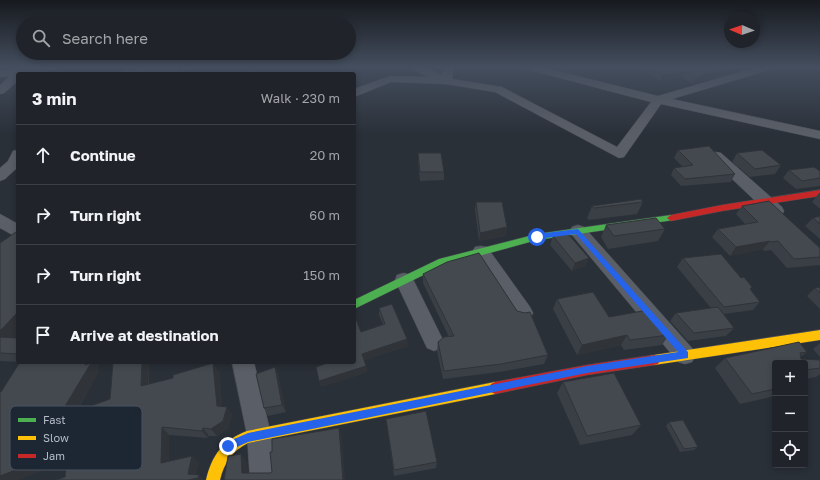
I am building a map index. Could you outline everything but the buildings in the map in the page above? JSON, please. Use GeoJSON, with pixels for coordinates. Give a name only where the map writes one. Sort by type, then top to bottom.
{"type":"FeatureCollection","features":[{"type":"Feature","properties":{"kind":"street"},"geometry":{"type":"LineString","coordinates":[[499,89],[619,154],[658,100],[688,89]]}},
{"type":"Feature","properties":{"kind":"street"},"geometry":{"type":"LineString","coordinates":[[612,89],[820,135]]}},
{"type":"Feature","properties":{"kind":"street"},"geometry":{"type":"LineString","coordinates":[[0,92],[16,91]]}},
{"type":"Feature","properties":{"kind":"street"},"geometry":{"type":"LineString","coordinates":[[713,154],[788,222]]}},
{"type":"Feature","properties":{"kind":"street"},"geometry":{"type":"LineString","coordinates":[[0,176],[14,163],[16,158]]}},
{"type":"Feature","properties":{"kind":"street"},"geometry":{"type":"LineString","coordinates":[[356,304],[439,263],[537,237],[692,216],[722,208],[820,193]]}},
{"type":"Feature","properties":{"kind":"street"},"geometry":{"type":"LineString","coordinates":[[0,220],[16,231]]}},
{"type":"Feature","properties":{"kind":"street"},"geometry":{"type":"LineString","coordinates":[[578,231],[685,355]]}},
{"type":"Feature","properties":{"kind":"street"},"geometry":{"type":"LineString","coordinates":[[481,252],[523,313]]}},
{"type":"Feature","properties":{"kind":"street"},"geometry":{"type":"LineString","coordinates":[[404,280],[434,342]]}},
{"type":"Feature","properties":{"kind":"street"},"geometry":{"type":"LineString","coordinates":[[213,480],[215,465],[228,446],[248,437],[587,370],[820,335]]}},
{"type":"Feature","properties":{"kind":"street"},"geometry":{"type":"LineString","coordinates":[[246,364],[259,435],[263,480]]}},
{"type":"Feature","properties":{"kind":"traffic: fast"},"geometry":{"type":"LineString","coordinates":[[356,304],[439,263],[537,237],[671,218]]}},
{"type":"Feature","properties":{"kind":"traffic: slow"},"geometry":{"type":"LineString","coordinates":[[654,360],[820,335]]}},
{"type":"Feature","properties":{"kind":"traffic: slow"},"geometry":{"type":"LineString","coordinates":[[213,480],[220,459],[233,444],[247,437],[495,388]]}},
{"type":"Feature","properties":{"kind":"traffic: jam"},"geometry":{"type":"LineString","coordinates":[[671,218],[722,208],[820,193]]}},
{"type":"Feature","properties":{"kind":"traffic: jam"},"geometry":{"type":"LineString","coordinates":[[495,388],[587,370],[654,360]]}},
{"type":"Feature","properties":{"kind":"route"},"geometry":{"type":"LineString","coordinates":[[228,446],[248,437],[587,370],[685,355],[578,231],[537,237]]}}]}
